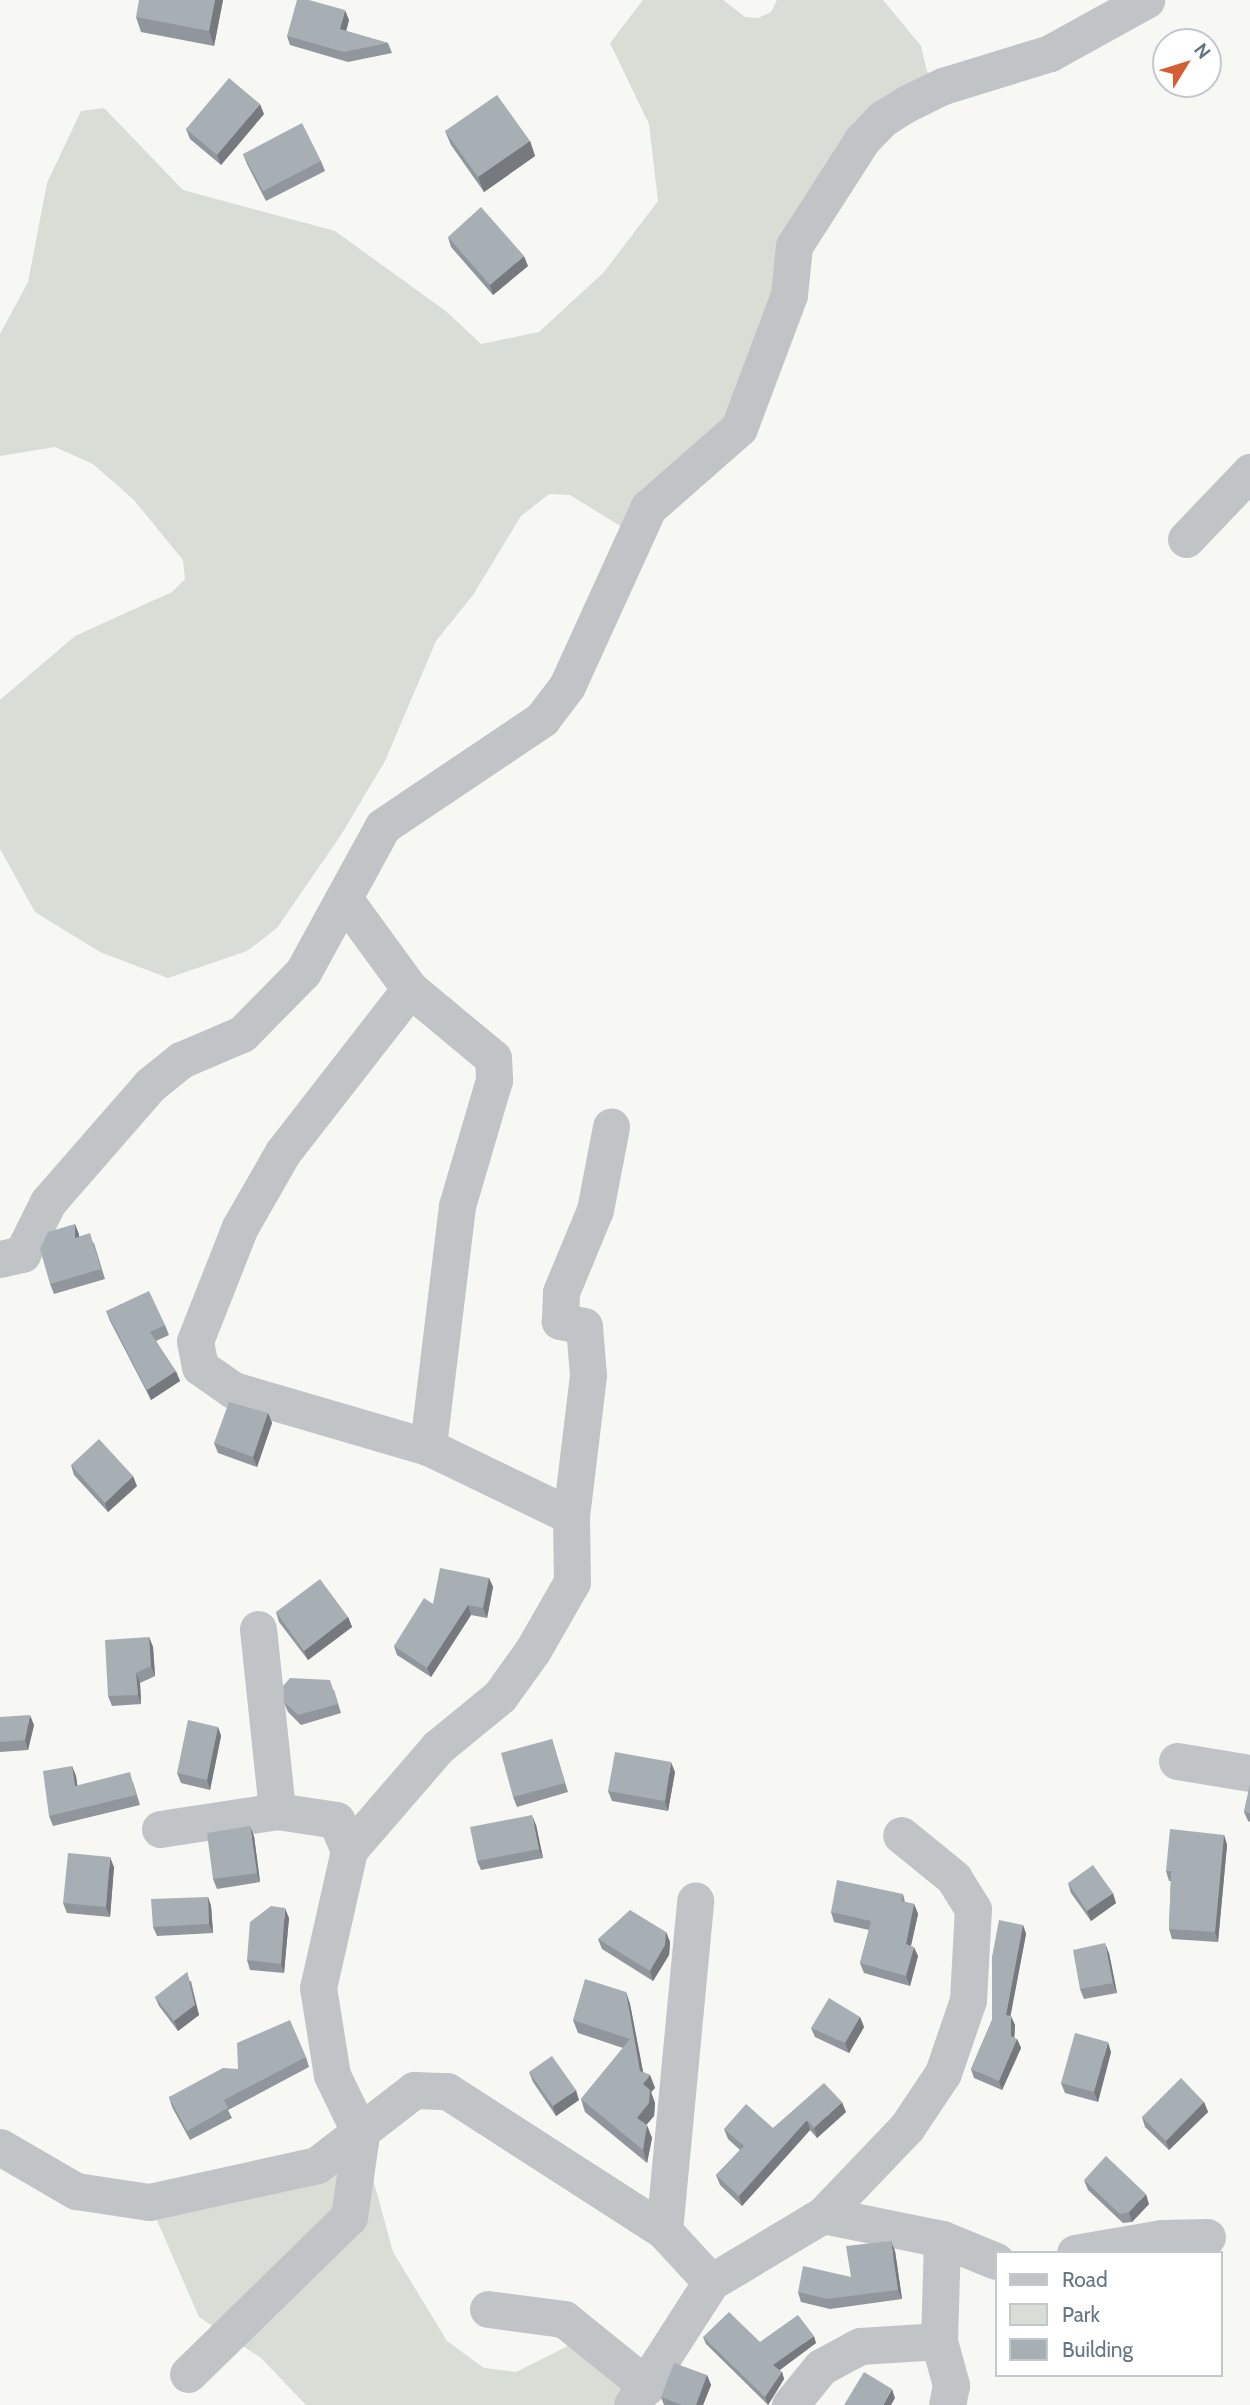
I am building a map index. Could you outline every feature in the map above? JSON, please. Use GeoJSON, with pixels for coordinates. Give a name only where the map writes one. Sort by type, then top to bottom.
{"type":"FeatureCollection","features":[{"type":"Feature","properties":{"kind":"street"},"geometry":{"type":"LineString","coordinates":[[0,1259],[22,1254],[48,1202],[150,1084],[181,1060],[242,1034],[263,1017],[303,972],[345,900],[368,848],[383,826],[542,719],[568,686],[648,508],[739,428],[789,295],[794,246],[862,140],[882,119],[908,103],[943,86],[1050,53],[1146,0]]}},
{"type":"Feature","properties":{"kind":"street"},"geometry":{"type":"LineString","coordinates":[[1186,539],[1250,472]]}},
{"type":"Feature","properties":{"kind":"street"},"geometry":{"type":"LineString","coordinates":[[345,900],[410,989],[493,1058],[494,1069],[457,1206],[428,1447]]}},
{"type":"Feature","properties":{"kind":"street"},"geometry":{"type":"LineString","coordinates":[[410,989],[283,1152],[240,1227],[195,1341],[200,1367],[233,1390],[428,1447],[572,1516]]}},
{"type":"Feature","properties":{"kind":"street"},"geometry":{"type":"LineString","coordinates":[[188,2374],[348,2217],[361,2135],[332,2075],[318,1988],[349,1850],[438,1747],[500,1696],[533,1650],[572,1581],[572,1516],[588,1375],[584,1326],[560,1321],[561,1292],[595,1210],[611,1127]]}},
{"type":"Feature","properties":{"kind":"street"},"geometry":{"type":"LineString","coordinates":[[258,1629],[276,1811]]}},
{"type":"Feature","properties":{"kind":"street"},"geometry":{"type":"LineString","coordinates":[[1177,1761],[1250,1773]]}},
{"type":"Feature","properties":{"kind":"street"},"geometry":{"type":"LineString","coordinates":[[160,1829],[276,1811],[336,1820],[349,1850]]}},
{"type":"Feature","properties":{"kind":"street"},"geometry":{"type":"LineString","coordinates":[[488,2309],[564,2319],[639,2396],[711,2282],[823,2215],[907,2127],[943,2073],[968,2000],[973,1909],[954,1878],[901,1835]]}},
{"type":"Feature","properties":{"kind":"street"},"geometry":{"type":"LineString","coordinates":[[664,2231],[695,1900]]}},
{"type":"Feature","properties":{"kind":"street"},"geometry":{"type":"LineString","coordinates":[[0,2147],[76,2191],[149,2202],[241,2178],[290,2173],[317,2165],[361,2135],[414,2090],[447,2091],[664,2231],[711,2282]]}},
{"type":"Feature","properties":{"kind":"street"},"geometry":{"type":"LineString","coordinates":[[823,2215],[942,2239],[995,2261]]}},
{"type":"Feature","properties":{"kind":"street"},"geometry":{"type":"LineString","coordinates":[[1086,2251],[1162,2238],[1208,2237]]}},
{"type":"Feature","properties":{"kind":"street"},"geometry":{"type":"LineString","coordinates":[[942,2239],[939,2341],[951,2385],[947,2405]]}},
{"type":"Feature","properties":{"kind":"street"},"geometry":{"type":"LineString","coordinates":[[790,2405],[821,2367],[860,2346],[939,2341]]}},
{"type":"Feature","properties":{"kind":"green space"},"geometry":{"type":"Polygon","coordinates":[[[643,0],[723,0],[745,17],[758,18],[771,12],[777,0],[883,0],[921,46],[927,71],[943,86],[831,188],[739,428],[635,535],[570,495],[549,494],[521,516],[473,595],[436,641],[385,761],[341,835],[277,928],[247,951],[168,978],[100,952],[35,912],[0,849],[0,700],[75,636],[172,592],[185,579],[183,560],[134,500],[93,464],[55,447],[0,456],[0,334],[28,282],[47,183],[81,111],[104,108],[183,190],[335,231],[447,312],[481,344],[539,332],[604,272],[658,201],[649,124],[610,43],[643,0]]]}},
{"type":"Feature","properties":{"kind":"green space"},"geometry":{"type":"Polygon","coordinates":[[[361,2135],[393,2252],[447,2341],[484,2368],[516,2372],[572,2344],[597,2347],[632,2405],[306,2405],[261,2358],[199,2317],[149,2202],[361,2135]]]}},
{"type":"Feature","properties":{"kind":"building"},"geometry":{"type":"Polygon","coordinates":[[[139,0],[215,0],[209,31],[136,17],[139,0]]]}},
{"type":"Feature","properties":{"kind":"building"},"geometry":{"type":"Polygon","coordinates":[[[297,0],[309,0],[345,10],[340,29],[388,43],[344,52],[287,36],[297,0]]]}},
{"type":"Feature","properties":{"kind":"building"},"geometry":{"type":"Polygon","coordinates":[[[229,78],[260,104],[217,155],[186,129],[229,78]]]}},
{"type":"Feature","properties":{"kind":"building"},"geometry":{"type":"Polygon","coordinates":[[[497,95],[530,141],[478,177],[445,131],[497,95]]]}},
{"type":"Feature","properties":{"kind":"building"},"geometry":{"type":"Polygon","coordinates":[[[302,123],[321,161],[263,191],[243,154],[302,123]]]}},
{"type":"Feature","properties":{"kind":"building"},"geometry":{"type":"Polygon","coordinates":[[[481,207],[524,256],[490,285],[448,237],[481,207]]]}},
{"type":"Feature","properties":{"kind":"building"},"geometry":{"type":"Polygon","coordinates":[[[75,1224],[75,1238],[90,1233],[101,1269],[50,1284],[40,1249],[48,1232],[75,1224]]]}},
{"type":"Feature","properties":{"kind":"building"},"geometry":{"type":"Polygon","coordinates":[[[149,1291],[165,1325],[150,1332],[176,1371],[147,1390],[106,1311],[149,1291]]]}},
{"type":"Feature","properties":{"kind":"building"},"geometry":{"type":"Polygon","coordinates":[[[229,1402],[268,1413],[253,1457],[214,1443],[229,1402]]]}},
{"type":"Feature","properties":{"kind":"building"},"geometry":{"type":"Polygon","coordinates":[[[99,1439],[133,1476],[105,1503],[71,1465],[99,1439]]]}},
{"type":"Feature","properties":{"kind":"building"},"geometry":{"type":"Polygon","coordinates":[[[440,1568],[489,1578],[483,1608],[468,1605],[427,1668],[394,1646],[424,1598],[433,1604],[440,1568]]]}},
{"type":"Feature","properties":{"kind":"building"},"geometry":{"type":"Polygon","coordinates":[[[320,1579],[348,1617],[304,1651],[276,1612],[320,1579]]]}},
{"type":"Feature","properties":{"kind":"building"},"geometry":{"type":"Polygon","coordinates":[[[149,1637],[151,1666],[136,1673],[138,1695],[108,1696],[105,1640],[149,1637]]]}},
{"type":"Feature","properties":{"kind":"building"},"geometry":{"type":"Polygon","coordinates":[[[290,1678],[330,1680],[338,1704],[298,1715],[284,1702],[283,1686],[290,1678]]]}},
{"type":"Feature","properties":{"kind":"building"},"geometry":{"type":"Polygon","coordinates":[[[30,1715],[25,1740],[0,1742],[0,1717],[30,1715]]]}},
{"type":"Feature","properties":{"kind":"building"},"geometry":{"type":"Polygon","coordinates":[[[188,1720],[218,1727],[207,1780],[177,1773],[188,1720]]]}},
{"type":"Feature","properties":{"kind":"building"},"geometry":{"type":"Polygon","coordinates":[[[552,1739],[565,1783],[513,1797],[501,1753],[552,1739]]]}},
{"type":"Feature","properties":{"kind":"building"},"geometry":{"type":"Polygon","coordinates":[[[615,1752],[671,1762],[665,1801],[608,1791],[615,1752]]]}},
{"type":"Feature","properties":{"kind":"building"},"geometry":{"type":"Polygon","coordinates":[[[72,1766],[75,1786],[130,1772],[136,1795],[49,1816],[43,1771],[72,1766]]]}},
{"type":"Feature","properties":{"kind":"building"},"geometry":{"type":"Polygon","coordinates":[[[1250,1785],[1250,1813],[1244,1812],[1250,1785]]]}},
{"type":"Feature","properties":{"kind":"building"},"geometry":{"type":"Polygon","coordinates":[[[532,1815],[539,1849],[477,1861],[470,1827],[532,1815]]]}},
{"type":"Feature","properties":{"kind":"building"},"geometry":{"type":"Polygon","coordinates":[[[250,1826],[257,1873],[213,1879],[207,1833],[250,1826]]]}},
{"type":"Feature","properties":{"kind":"building"},"geometry":{"type":"Polygon","coordinates":[[[1170,1829],[1224,1835],[1215,1932],[1169,1929],[1171,1871],[1166,1871],[1170,1829]]]}},
{"type":"Feature","properties":{"kind":"building"},"geometry":{"type":"Polygon","coordinates":[[[68,1853],[110,1857],[106,1907],[63,1903],[68,1853]]]}},
{"type":"Feature","properties":{"kind":"building"},"geometry":{"type":"Polygon","coordinates":[[[1093,1865],[1113,1893],[1087,1911],[1068,1883],[1093,1865]]]}},
{"type":"Feature","properties":{"kind":"building"},"geometry":{"type":"Polygon","coordinates":[[[837,1880],[903,1894],[901,1901],[914,1904],[906,1944],[914,1947],[906,1976],[860,1963],[871,1921],[831,1912],[837,1880]]]}},
{"type":"Feature","properties":{"kind":"building"},"geometry":{"type":"Polygon","coordinates":[[[208,1897],[209,1924],[153,1927],[151,1899],[208,1897]]]}},
{"type":"Feature","properties":{"kind":"building"},"geometry":{"type":"Polygon","coordinates":[[[271,1906],[285,1908],[281,1964],[247,1960],[250,1922],[271,1906]]]}},
{"type":"Feature","properties":{"kind":"building"},"geometry":{"type":"Polygon","coordinates":[[[630,1910],[666,1932],[665,1945],[650,1971],[598,1939],[630,1910]]]}},
{"type":"Feature","properties":{"kind":"building"},"geometry":{"type":"Polygon","coordinates":[[[999,1920],[1023,1925],[1006,2015],[1011,2016],[1011,2036],[1017,2039],[999,2081],[971,2069],[992,2020],[992,1957],[999,1920]]]}},
{"type":"Feature","properties":{"kind":"building"},"geometry":{"type":"Polygon","coordinates":[[[1105,1943],[1113,1983],[1080,1989],[1073,1950],[1105,1943]]]}},
{"type":"Feature","properties":{"kind":"building"},"geometry":{"type":"Polygon","coordinates":[[[187,1972],[195,2005],[174,2021],[155,1997],[187,1972]]]}},
{"type":"Feature","properties":{"kind":"building"},"geometry":{"type":"Polygon","coordinates":[[[585,1979],[626,1992],[640,2071],[650,2075],[643,2084],[650,2090],[649,2103],[637,2118],[647,2125],[643,2150],[581,2099],[630,2039],[573,2020],[585,1979]]]}},
{"type":"Feature","properties":{"kind":"building"},"geometry":{"type":"Polygon","coordinates":[[[829,1998],[860,2017],[845,2043],[811,2028],[829,1998]]]}},
{"type":"Feature","properties":{"kind":"building"},"geometry":{"type":"Polygon","coordinates":[[[290,2020],[306,2057],[224,2100],[228,2108],[187,2131],[169,2097],[223,2068],[238,2069],[237,2043],[290,2020]]]}},
{"type":"Feature","properties":{"kind":"building"},"geometry":{"type":"Polygon","coordinates":[[[1075,2033],[1108,2042],[1094,2092],[1061,2083],[1075,2033]]]}},
{"type":"Feature","properties":{"kind":"building"},"geometry":{"type":"Polygon","coordinates":[[[552,2056],[576,2090],[553,2106],[529,2072],[552,2056]]]}},
{"type":"Feature","properties":{"kind":"building"},"geometry":{"type":"Polygon","coordinates":[[[1181,2078],[1204,2102],[1166,2141],[1142,2117],[1181,2078]]]}},
{"type":"Feature","properties":{"kind":"building"},"geometry":{"type":"Polygon","coordinates":[[[824,2083],[842,2102],[814,2128],[807,2120],[739,2196],[716,2175],[744,2146],[724,2129],[746,2104],[773,2128],[824,2083]]]}},
{"type":"Feature","properties":{"kind":"building"},"geometry":{"type":"Polygon","coordinates":[[[1106,2156],[1146,2194],[1129,2212],[1120,2214],[1084,2180],[1106,2156]]]}},
{"type":"Feature","properties":{"kind":"building"},"geometry":{"type":"Polygon","coordinates":[[[891,2241],[898,2290],[827,2299],[798,2292],[803,2266],[851,2277],[846,2246],[891,2241]]]}},
{"type":"Feature","properties":{"kind":"building"},"geometry":{"type":"Polygon","coordinates":[[[729,2312],[760,2342],[798,2315],[814,2336],[773,2365],[782,2372],[765,2397],[703,2337],[729,2312]]]}},
{"type":"Feature","properties":{"kind":"building"},"geometry":{"type":"Polygon","coordinates":[[[674,2363],[707,2375],[696,2405],[682,2405],[661,2397],[674,2363]]]}},
{"type":"Feature","properties":{"kind":"building"},"geometry":{"type":"Polygon","coordinates":[[[864,2372],[892,2389],[883,2405],[844,2405],[864,2372]]]}}]}
